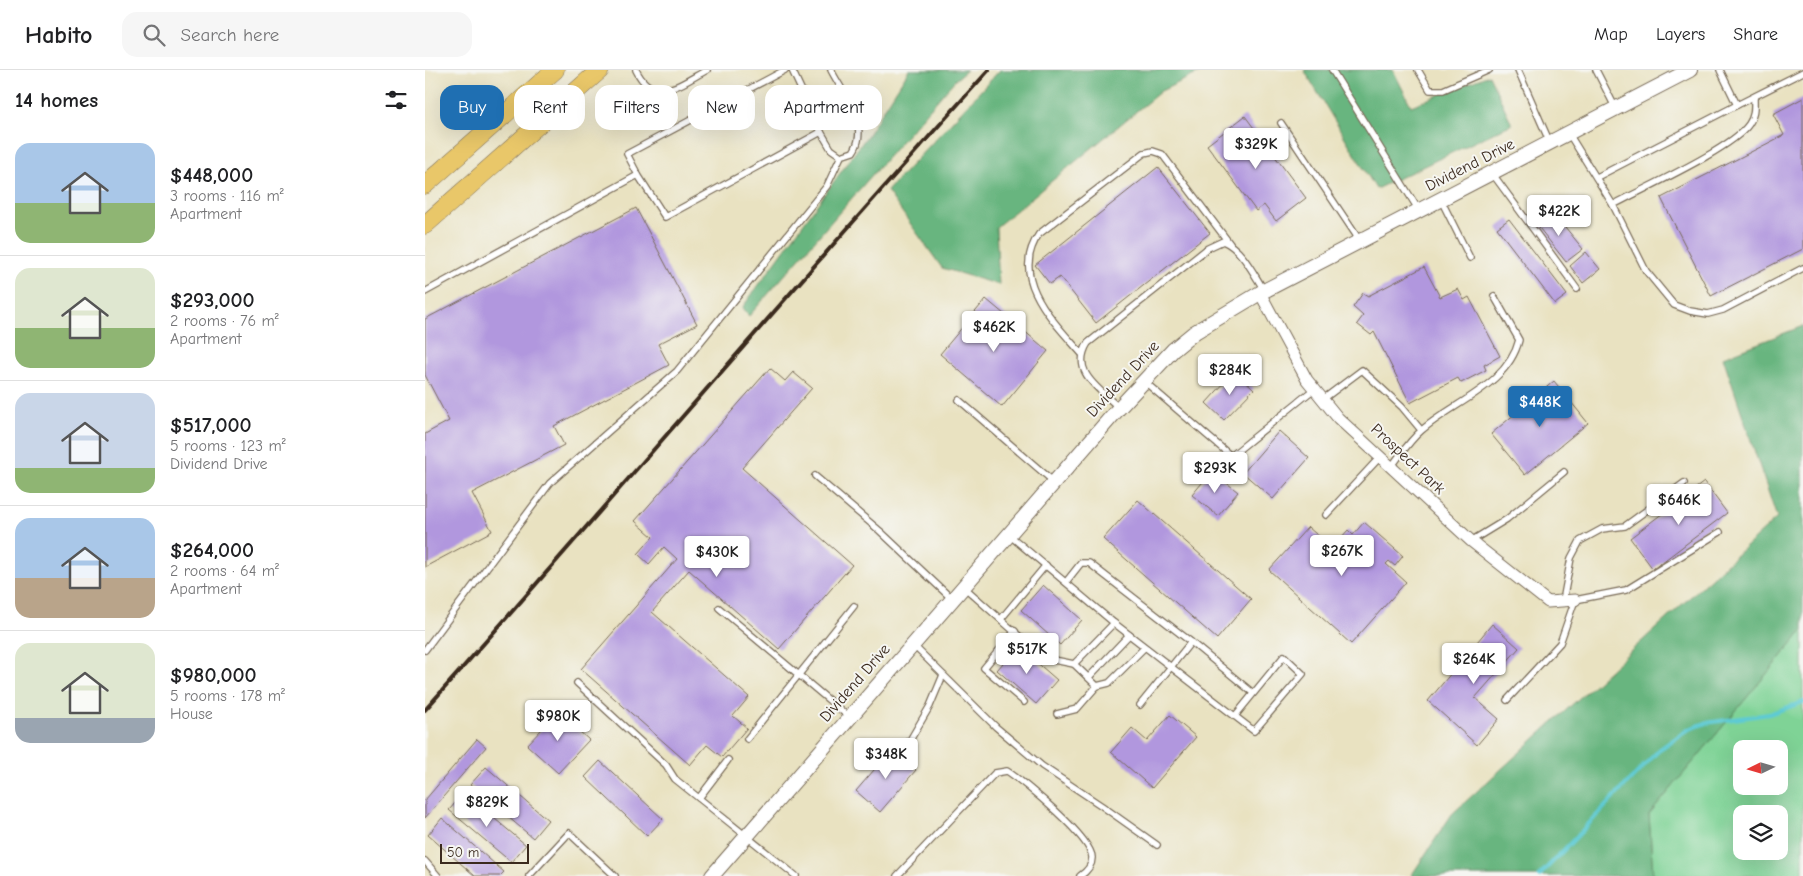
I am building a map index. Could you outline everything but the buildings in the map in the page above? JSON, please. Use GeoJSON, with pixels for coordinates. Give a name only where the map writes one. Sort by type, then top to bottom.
{"type":"FeatureCollection","features":[{"type":"Feature","properties":{"kind":"main road"},"geometry":{"type":"LineString","coordinates":[[425,186],[555,70]]}},
{"type":"Feature","properties":{"kind":"main road"},"geometry":{"type":"LineString","coordinates":[[425,225],[599,70]]}},
{"type":"Feature","properties":{"kind":"street","name":"Dividend Drive"},"geometry":{"type":"LineString","coordinates":[[713,876],[963,585],[1119,408],[1173,350],[1195,332],[1262,292],[1690,70]]}},
{"type":"Feature","properties":{"kind":"street","name":"Prospect Park"},"geometry":{"type":"LineString","coordinates":[[1262,292],[1314,390],[1322,400],[1471,540],[1548,602],[1569,600]]}},
{"type":"Feature","properties":{"kind":"lane"},"geometry":{"type":"LineString","coordinates":[[634,71],[647,84],[658,91],[671,90],[707,70]]}},
{"type":"Feature","properties":{"kind":"lane"},"geometry":{"type":"LineString","coordinates":[[785,70],[627,154],[638,176],[665,217],[821,132]]}},
{"type":"Feature","properties":{"kind":"lane"},"geometry":{"type":"LineString","coordinates":[[792,70],[821,132],[831,149],[841,156]]}},
{"type":"Feature","properties":{"kind":"lane"},"geometry":{"type":"LineString","coordinates":[[425,650],[550,483],[677,371],[827,186],[841,156],[853,152],[860,135],[858,124],[831,70]]}},
{"type":"Feature","properties":{"kind":"lane"},"geometry":{"type":"LineString","coordinates":[[1333,70],[1419,211]]}},
{"type":"Feature","properties":{"kind":"lane"},"geometry":{"type":"LineString","coordinates":[[1419,70],[1430,90],[1437,91],[1488,70]]}},
{"type":"Feature","properties":{"kind":"lane"},"geometry":{"type":"LineString","coordinates":[[1518,70],[1550,143]]}},
{"type":"Feature","properties":{"kind":"lane"},"geometry":{"type":"LineString","coordinates":[[1596,70],[1616,109]]}},
{"type":"Feature","properties":{"kind":"lane"},"geometry":{"type":"LineString","coordinates":[[1720,70],[1737,106]]}},
{"type":"Feature","properties":{"kind":"lane"},"geometry":{"type":"LineString","coordinates":[[1597,177],[1803,72]]}},
{"type":"Feature","properties":{"kind":"lane"},"geometry":{"type":"LineString","coordinates":[[1613,205],[1728,143],[1749,124],[1755,112],[1754,98]]}},
{"type":"Feature","properties":{"kind":"lane"},"geometry":{"type":"LineString","coordinates":[[1281,123],[1360,241]]}},
{"type":"Feature","properties":{"kind":"lane"},"geometry":{"type":"LineString","coordinates":[[1569,133],[1613,205],[1646,271],[1674,305],[1708,314],[1723,310],[1803,268]]}},
{"type":"Feature","properties":{"kind":"lane"},"geometry":{"type":"LineString","coordinates":[[1082,354],[1036,297],[1030,276],[1028,257],[1032,243],[1039,234],[1144,153],[1153,151],[1162,154],[1230,244],[1241,255],[1262,292]]}},
{"type":"Feature","properties":{"kind":"lane"},"geometry":{"type":"LineString","coordinates":[[1492,173],[1577,289]]}},
{"type":"Feature","properties":{"kind":"lane"},"geometry":{"type":"LineString","coordinates":[[425,292],[638,176]]}},
{"type":"Feature","properties":{"kind":"lane"},"geometry":{"type":"LineString","coordinates":[[1441,200],[1470,258]]}},
{"type":"Feature","properties":{"kind":"lane"},"geometry":{"type":"LineString","coordinates":[[1119,408],[1085,373],[1081,364],[1082,354],[1089,343],[1208,248],[1223,241],[1230,244]]}},
{"type":"Feature","properties":{"kind":"lane"},"geometry":{"type":"LineString","coordinates":[[1391,466],[1421,430],[1503,372],[1516,354],[1519,340],[1494,296]]}},
{"type":"Feature","properties":{"kind":"lane"},"geometry":{"type":"LineString","coordinates":[[1322,400],[1362,370],[1402,407],[1421,430]]}},
{"type":"Feature","properties":{"kind":"lane"},"geometry":{"type":"LineString","coordinates":[[1144,381],[1231,456],[1314,390]]}},
{"type":"Feature","properties":{"kind":"lane"},"geometry":{"type":"LineString","coordinates":[[959,400],[1054,482]]}},
{"type":"Feature","properties":{"kind":"lane"},"geometry":{"type":"LineString","coordinates":[[1327,516],[1381,456]]}},
{"type":"Feature","properties":{"kind":"lane"},"geometry":{"type":"LineString","coordinates":[[1471,540],[1507,519],[1564,472]]}},
{"type":"Feature","properties":{"kind":"lane"},"geometry":{"type":"LineString","coordinates":[[815,476],[880,531],[951,599]]}},
{"type":"Feature","properties":{"kind":"lane"},"geometry":{"type":"LineString","coordinates":[[1507,700],[1559,643],[1569,600],[1571,558],[1580,541],[1602,529],[1625,526],[1684,483]]}},
{"type":"Feature","properties":{"kind":"lane"},"geometry":{"type":"LineString","coordinates":[[1569,600],[1626,590],[1720,532]]}},
{"type":"Feature","properties":{"kind":"lane"},"geometry":{"type":"LineString","coordinates":[[1008,534],[1144,648],[1254,731],[1303,674],[1284,656],[1235,716]]}},
{"type":"Feature","properties":{"kind":"lane"},"geometry":{"type":"LineString","coordinates":[[1066,582],[1081,563],[1089,563],[1191,642],[1253,694]]}},
{"type":"Feature","properties":{"kind":"lane"},"geometry":{"type":"LineString","coordinates":[[1001,618],[1046,565]]}},
{"type":"Feature","properties":{"kind":"lane"},"geometry":{"type":"LineString","coordinates":[[963,585],[1044,658],[1074,664],[1097,686]]}},
{"type":"Feature","properties":{"kind":"lane"},"geometry":{"type":"LineString","coordinates":[[747,739],[854,606]]}},
{"type":"Feature","properties":{"kind":"lane"},"geometry":{"type":"LineString","coordinates":[[719,608],[849,717]]}},
{"type":"Feature","properties":{"kind":"lane"},"geometry":{"type":"LineString","coordinates":[[1074,664],[1114,623]]}},
{"type":"Feature","properties":{"kind":"lane"},"geometry":{"type":"LineString","coordinates":[[1015,631],[984,668],[1024,702]]}},
{"type":"Feature","properties":{"kind":"lane"},"geometry":{"type":"LineString","coordinates":[[1089,677],[1129,635]]}},
{"type":"Feature","properties":{"kind":"lane"},"geometry":{"type":"LineString","coordinates":[[1140,706],[1169,667],[1191,642]]}},
{"type":"Feature","properties":{"kind":"lane"},"geometry":{"type":"LineString","coordinates":[[912,644],[996,727],[1041,766],[1157,846]]}},
{"type":"Feature","properties":{"kind":"lane"},"geometry":{"type":"LineString","coordinates":[[1057,714],[1077,709],[1097,686],[1109,683],[1144,648]]}},
{"type":"Feature","properties":{"kind":"lane"},"geometry":{"type":"LineString","coordinates":[[906,748],[930,706],[943,675]]}},
{"type":"Feature","properties":{"kind":"lane"},"geometry":{"type":"LineString","coordinates":[[577,683],[665,765],[675,779],[796,876]]}},
{"type":"Feature","properties":{"kind":"lane"},"geometry":{"type":"LineString","coordinates":[[699,798],[728,760]]}},
{"type":"Feature","properties":{"kind":"lane"},"geometry":{"type":"LineString","coordinates":[[897,876],[995,773],[1007,770],[1061,816],[1087,843],[1092,858],[1088,871],[1080,876]]}},
{"type":"Feature","properties":{"kind":"lane"},"geometry":{"type":"LineString","coordinates":[[529,876],[569,832],[615,876]]}},
{"type":"Feature","properties":{"kind":"lane"},"geometry":{"type":"LineString","coordinates":[[425,861],[438,876]]}},
{"type":"Feature","properties":{"kind":"green space"},"geometry":{"type":"Polygon","coordinates":[[[909,70],[967,70],[955,80],[749,316],[742,308],[871,130],[882,130],[882,112],[909,70]]]}},
{"type":"Feature","properties":{"kind":"green space"},"geometry":{"type":"Polygon","coordinates":[[[1000,70],[1205,70],[1161,91],[996,227],[999,285],[942,268],[887,191],[1000,70]]]}},
{"type":"Feature","properties":{"kind":"green space"},"geometry":{"type":"Polygon","coordinates":[[[1304,70],[1393,70],[1411,106],[1489,75],[1512,124],[1376,189],[1304,70]]]}},
{"type":"Feature","properties":{"kind":"green space"},"geometry":{"type":"Polygon","coordinates":[[[1803,326],[1803,630],[1649,815],[1653,876],[1411,876],[1452,814],[1777,518],[1723,357],[1803,326]]]}},
{"type":"Feature","properties":{"kind":"green space"},"geometry":{"type":"Polygon","coordinates":[[[1803,630],[1803,876],[1653,876],[1649,815],[1803,630]]]}},
{"type":"Feature","properties":{"kind":"waterway"},"geometry":{"type":"LineString","coordinates":[[1539,876],[1660,749],[1689,729],[1706,723],[1769,714],[1803,702]]}},
{"type":"Feature","properties":{"kind":"railway"},"geometry":{"type":"LineString","coordinates":[[425,710],[989,70]]}}]}
